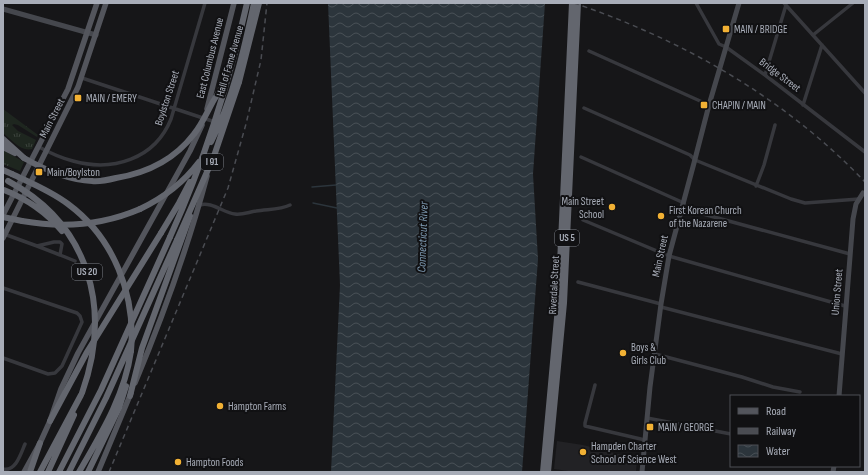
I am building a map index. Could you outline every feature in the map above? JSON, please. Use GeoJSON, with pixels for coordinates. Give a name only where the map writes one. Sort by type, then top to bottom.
{"type":"FeatureCollection","features":[{"type":"Feature","properties":{"kind":"highway","name":"I 91"},"geometry":{"type":"LineString","coordinates":[[59,472],[101,390],[195,179],[226,83],[246,3]]}},
{"type":"Feature","properties":{"kind":"highway","name":"I 91"},"geometry":{"type":"LineString","coordinates":[[69,472],[103,405],[198,202],[232,104],[259,3]]}},
{"type":"Feature","properties":{"kind":"highway","name":"Riverdale Street"},"geometry":{"type":"LineString","coordinates":[[543,472],[558,307],[572,3]]}},
{"type":"Feature","properties":{"kind":"highway","name":"Riverdale Street"},"geometry":{"type":"LineString","coordinates":[[548,472],[564,303],[578,3]]}},
{"type":"Feature","properties":{"kind":"highway"},"geometry":{"type":"LineString","coordinates":[[3,216],[22,221],[56,225],[83,224],[111,220],[140,209],[159,199],[182,182],[210,144],[228,100],[254,5]]}},
{"type":"Feature","properties":{"kind":"highway"},"geometry":{"type":"LineString","coordinates":[[3,147],[38,166],[60,175],[93,182],[122,178],[144,171],[165,160],[188,141],[202,122],[218,91],[226,83]]}},
{"type":"Feature","properties":{"kind":"highway"},"geometry":{"type":"LineString","coordinates":[[50,421],[84,356],[182,197],[210,134]]}},
{"type":"Feature","properties":{"kind":"highway"},"geometry":{"type":"LineString","coordinates":[[3,139],[24,158]]}},
{"type":"Feature","properties":{"kind":"highway","name":"US 20"},"geometry":{"type":"LineString","coordinates":[[3,170],[50,192],[69,204],[87,221],[103,239],[118,266],[128,296],[132,327],[129,374],[126,390],[109,422],[88,472]]}},
{"type":"Feature","properties":{"kind":"highway","name":"US 20"},"geometry":{"type":"LineString","coordinates":[[6,179],[30,194],[55,217],[71,238],[85,266],[93,294],[95,328],[91,362],[81,394],[40,472]]}},
{"type":"Feature","properties":{"kind":"highway"},"geometry":{"type":"LineString","coordinates":[[3,190],[29,202],[48,217],[66,236],[85,266]]}},
{"type":"Feature","properties":{"kind":"highway"},"geometry":{"type":"LineString","coordinates":[[130,396],[142,348],[179,241]]}},
{"type":"Feature","properties":{"kind":"highway"},"geometry":{"type":"LineString","coordinates":[[48,472],[73,418],[81,394]]}},
{"type":"Feature","properties":{"kind":"highway"},"geometry":{"type":"LineString","coordinates":[[79,472],[109,422]]}},
{"type":"Feature","properties":{"kind":"highway"},"geometry":{"type":"LineString","coordinates":[[30,472],[40,442]]}},
{"type":"Feature","properties":{"kind":"main road","name":"Main Street"},"geometry":{"type":"LineString","coordinates":[[3,216],[68,89],[97,3]]}},
{"type":"Feature","properties":{"kind":"main road","name":"Main Street"},"geometry":{"type":"LineString","coordinates":[[4,235],[82,78],[106,3]]}},
{"type":"Feature","properties":{"kind":"main road","name":"East Columbus Avenue"},"geometry":{"type":"LineString","coordinates":[[24,472],[50,421],[61,389],[78,353],[190,151],[204,118],[210,98],[234,3]]}},
{"type":"Feature","properties":{"kind":"main road","name":"Hall of Fame Avenue"},"geometry":{"type":"LineString","coordinates":[[98,472],[130,396],[184,256],[198,202],[250,28],[254,5]]}},
{"type":"Feature","properties":{"kind":"main road"},"geometry":{"type":"LineString","coordinates":[[210,98],[213,104],[218,107],[224,106],[229,102]]}},
{"type":"Feature","properties":{"kind":"street","name":"Boylston Street"},"geometry":{"type":"LineString","coordinates":[[39,147],[71,161],[92,164],[111,164],[132,159],[148,151],[159,140],[169,125],[205,3]]}},
{"type":"Feature","properties":{"kind":"street"},"geometry":{"type":"LineString","coordinates":[[246,3],[254,5]]}},
{"type":"Feature","properties":{"kind":"street","name":"Bridge Street"},"geometry":{"type":"LineString","coordinates":[[696,3],[719,44],[726,47],[764,75],[865,152]]}},
{"type":"Feature","properties":{"kind":"street","name":"Main Street"},"geometry":{"type":"LineString","coordinates":[[642,472],[661,305],[669,256],[709,105],[739,3]]}},
{"type":"Feature","properties":{"kind":"street"},"geometry":{"type":"LineString","coordinates":[[785,4],[865,93]]}},
{"type":"Feature","properties":{"kind":"street"},"geometry":{"type":"LineString","coordinates":[[764,75],[785,4]]}},
{"type":"Feature","properties":{"kind":"street"},"geometry":{"type":"LineString","coordinates":[[813,35],[852,4]]}},
{"type":"Feature","properties":{"kind":"street"},"geometry":{"type":"LineString","coordinates":[[3,9],[96,35]]}},
{"type":"Feature","properties":{"kind":"street"},"geometry":{"type":"LineString","coordinates":[[803,105],[822,45]]}},
{"type":"Feature","properties":{"kind":"street"},"geometry":{"type":"LineString","coordinates":[[589,52],[709,105]]}},
{"type":"Feature","properties":{"kind":"street"},"geometry":{"type":"LineString","coordinates":[[82,78],[222,124]]}},
{"type":"Feature","properties":{"kind":"street"},"geometry":{"type":"LineString","coordinates":[[584,108],[690,155],[695,160],[791,199],[802,202],[859,199]]}},
{"type":"Feature","properties":{"kind":"street"},"geometry":{"type":"LineString","coordinates":[[756,186],[775,126]]}},
{"type":"Feature","properties":{"kind":"street"},"geometry":{"type":"LineString","coordinates":[[581,157],[682,206],[850,254]]}},
{"type":"Feature","properties":{"kind":"street","name":"Union Street"},"geometry":{"type":"LineString","coordinates":[[839,395],[853,214],[863,193]]}},
{"type":"Feature","properties":{"kind":"street"},"geometry":{"type":"LineString","coordinates":[[198,202],[237,215],[283,208],[290,205]]}},
{"type":"Feature","properties":{"kind":"street"},"geometry":{"type":"LineString","coordinates":[[583,220],[669,256],[846,306]]}},
{"type":"Feature","properties":{"kind":"street"},"geometry":{"type":"LineString","coordinates":[[4,235],[75,261]]}},
{"type":"Feature","properties":{"kind":"street"},"geometry":{"type":"LineString","coordinates":[[37,246],[60,242],[62,244],[60,255]]}},
{"type":"Feature","properties":{"kind":"street"},"geometry":{"type":"LineString","coordinates":[[578,282],[842,354]]}},
{"type":"Feature","properties":{"kind":"street"},"geometry":{"type":"LineString","coordinates":[[3,288],[73,311],[80,316],[82,322],[62,366],[56,373],[48,374],[3,358]]}},
{"type":"Feature","properties":{"kind":"street"},"geometry":{"type":"LineString","coordinates":[[655,354],[742,377],[773,387],[800,392]]}},
{"type":"Feature","properties":{"kind":"street"},"geometry":{"type":"LineString","coordinates":[[595,385],[585,424],[586,426],[645,440]]}},
{"type":"Feature","properties":{"kind":"street"},"geometry":{"type":"LineString","coordinates":[[647,418],[730,434]]}},
{"type":"Feature","properties":{"kind":"street"},"geometry":{"type":"LineString","coordinates":[[3,469],[7,470],[13,467],[25,444]]}},
{"type":"Feature","properties":{"kind":"shaded area","name":"Hampden Charter School of Science West"},"geometry":{"type":"Polygon","coordinates":[[[557,441],[583,445],[637,459],[636,472],[575,472],[554,469],[557,441]]]}},
{"type":"Feature","properties":{"kind":"green space"},"geometry":{"type":"Polygon","coordinates":[[[3,109],[38,135],[37,137],[18,125],[12,125],[18,131],[36,140],[32,149],[24,149],[20,147],[3,133],[3,109]]]}},
{"type":"Feature","properties":{"kind":"green space"},"geometry":{"type":"Polygon","coordinates":[[[3,150],[24,162],[20,171],[3,164],[3,150]]]}},
{"type":"Feature","properties":{"kind":"water","name":"Connecticut River"},"geometry":{"type":"Polygon","coordinates":[[[328,3],[545,3],[533,174],[538,259],[522,472],[331,472],[340,285],[328,3]]]}},
{"type":"Feature","properties":{"kind":"waterway"},"geometry":{"type":"LineString","coordinates":[[312,187],[336,185]]}},
{"type":"Feature","properties":{"kind":"waterway"},"geometry":{"type":"LineString","coordinates":[[313,203],[337,208]]}},
{"type":"Feature","properties":{"kind":"railway"},"geometry":{"type":"LineString","coordinates":[[109,472],[228,188],[246,124],[261,60],[267,3]]}},
{"type":"Feature","properties":{"kind":"railway"},"geometry":{"type":"LineString","coordinates":[[574,3],[615,18],[654,35],[693,54],[730,75],[767,98],[801,124],[834,152],[865,182]]}},
{"type":"Feature","properties":{"kind":"place","name":"MAIN / BRIDGE"},"geometry":{"type":"Point","coordinates":[726,29]}},
{"type":"Feature","properties":{"kind":"place","name":"MAIN / EMERY"},"geometry":{"type":"Point","coordinates":[78,98]}},
{"type":"Feature","properties":{"kind":"place","name":"CHAPIN / MAIN"},"geometry":{"type":"Point","coordinates":[704,105]}},
{"type":"Feature","properties":{"kind":"place","name":"Main/Boylston"},"geometry":{"type":"Point","coordinates":[39,172]}},
{"type":"Feature","properties":{"kind":"place","name":"Main Street School"},"geometry":{"type":"Point","coordinates":[612,207]}},
{"type":"Feature","properties":{"kind":"place","name":"First Korean Church of the Nazarene"},"geometry":{"type":"Point","coordinates":[661,216]}},
{"type":"Feature","properties":{"kind":"place","name":"Boys & Girls Club"},"geometry":{"type":"Point","coordinates":[623,353]}},
{"type":"Feature","properties":{"kind":"place","name":"Hampton Farms"},"geometry":{"type":"Point","coordinates":[220,406]}},
{"type":"Feature","properties":{"kind":"place","name":"MAIN / GEORGE"},"geometry":{"type":"Point","coordinates":[650,427]}},
{"type":"Feature","properties":{"kind":"place","name":"Hampden Charter School of Science West"},"geometry":{"type":"Point","coordinates":[583,452]}},
{"type":"Feature","properties":{"kind":"place","name":"Hampton Foods"},"geometry":{"type":"Point","coordinates":[178,462]}}]}
